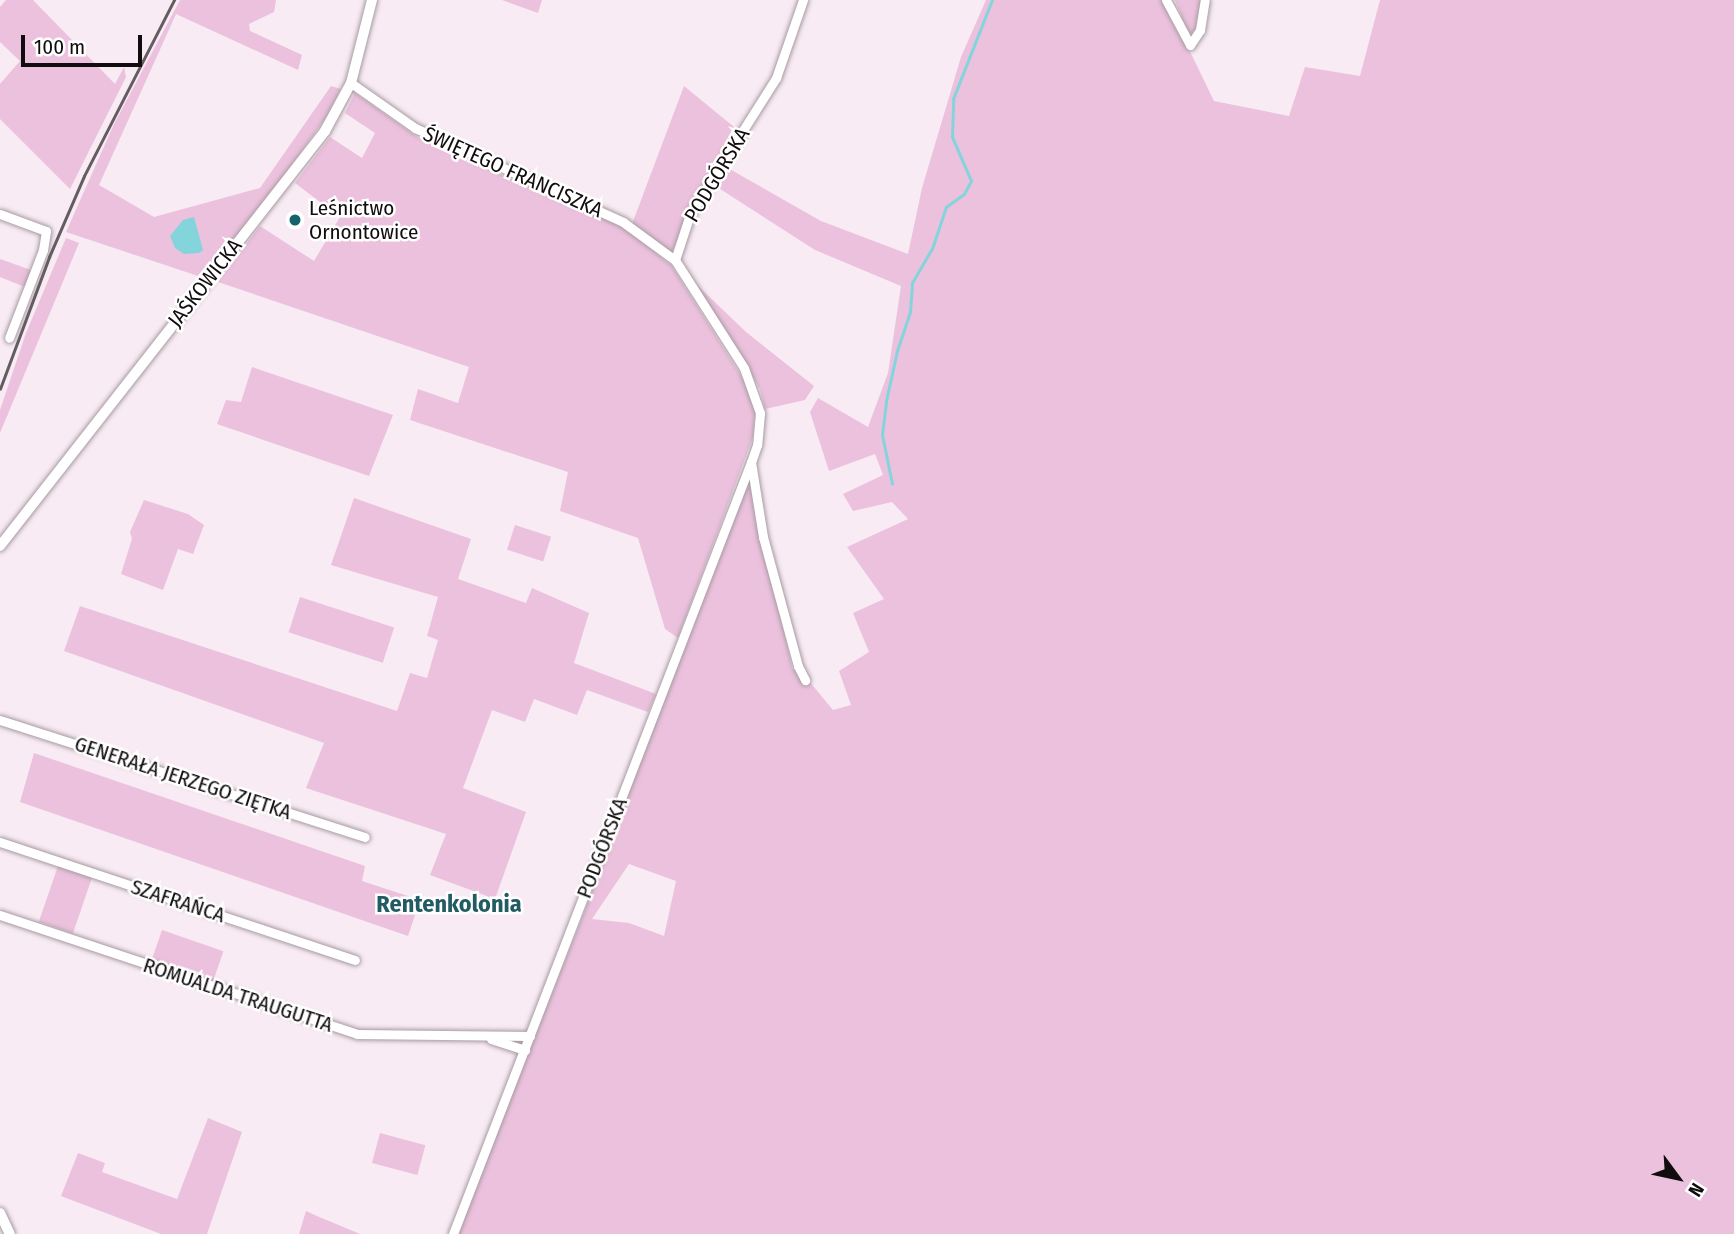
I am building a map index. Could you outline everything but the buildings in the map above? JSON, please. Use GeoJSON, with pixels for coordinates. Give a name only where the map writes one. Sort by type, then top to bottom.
{"type":"FeatureCollection","features":[{"type":"Feature","properties":{"kind":"street","name":"JAŚKOWICKA"},"geometry":{"type":"LineString","coordinates":[[0,546],[325,131],[351,83],[372,0]]}},
{"type":"Feature","properties":{"kind":"street","name":"PODGÓRSKA"},"geometry":{"type":"LineString","coordinates":[[453,1234],[757,445],[760,414],[750,379],[675,260],[691,214],[776,78],[803,0]]}},
{"type":"Feature","properties":{"kind":"street"},"geometry":{"type":"LineString","coordinates":[[1166,0],[1190,45],[1200,30],[1205,0]]}},
{"type":"Feature","properties":{"kind":"street","name":"ŚWIĘTEGO FRANCISZKA"},"geometry":{"type":"LineString","coordinates":[[351,83],[415,128],[623,222],[675,260]]}},
{"type":"Feature","properties":{"kind":"street"},"geometry":{"type":"LineString","coordinates":[[0,214],[46,231],[43,250],[9,338]]}},
{"type":"Feature","properties":{"kind":"street","name":"PODGÓRSKA"},"geometry":{"type":"LineString","coordinates":[[751,462],[763,537],[795,657],[805,680]]}},
{"type":"Feature","properties":{"kind":"street","name":"GENERAŁA JERZEGO ZIĘTKA"},"geometry":{"type":"LineString","coordinates":[[0,720],[365,837]]}},
{"type":"Feature","properties":{"kind":"street","name":"SZAFRAŃCA"},"geometry":{"type":"LineString","coordinates":[[0,842],[355,960]]}},
{"type":"Feature","properties":{"kind":"street","name":"ROMUALDA TRAUGUTTA"},"geometry":{"type":"LineString","coordinates":[[0,915],[357,1034],[530,1036]]}},
{"type":"Feature","properties":{"kind":"street","name":"ROMUALDA TRAUGUTTA"},"geometry":{"type":"LineString","coordinates":[[483,1037],[525,1050]]}},
{"type":"Feature","properties":{"kind":"street"},"geometry":{"type":"LineString","coordinates":[[0,1213],[10,1234]]}},
{"type":"Feature","properties":{"kind":"shaded area"},"geometry":{"type":"Polygon","coordinates":[[[6,0],[33,0],[115,84],[124,67],[126,77],[70,189],[0,119],[0,84],[20,61],[0,42],[0,7],[6,0]]]}},
{"type":"Feature","properties":{"kind":"shaded area"},"geometry":{"type":"Polygon","coordinates":[[[180,0],[276,0],[274,12],[249,24],[250,31],[302,55],[298,70],[176,14],[99,185],[154,217],[260,188],[331,86],[341,89],[327,116],[204,278],[66,232],[114,124],[180,0]]]}},
{"type":"Feature","properties":{"kind":"shaded area"},"geometry":{"type":"Polygon","coordinates":[[[502,0],[542,0],[538,13],[502,0]]]}},
{"type":"Feature","properties":{"kind":"shaded area"},"geometry":{"type":"Polygon","coordinates":[[[986,0],[1165,0],[1214,101],[1289,116],[1305,67],[1360,76],[1380,0],[1734,0],[1734,1234],[456,1234],[582,918],[743,487],[753,488],[792,668],[809,681],[833,710],[851,705],[839,671],[869,652],[853,613],[884,599],[847,547],[908,519],[892,502],[853,511],[843,494],[883,475],[875,454],[829,471],[810,412],[818,398],[868,427],[888,373],[901,286],[815,250],[714,185],[726,167],[821,221],[908,254],[922,188],[961,57],[986,0]],[[629,864],[592,919],[629,923],[664,936],[676,881],[629,864]]]}},
{"type":"Feature","properties":{"kind":"shaded area"},"geometry":{"type":"Polygon","coordinates":[[[1175,0],[1202,0],[1195,31],[1190,33],[1186,27],[1175,0]]]}},
{"type":"Feature","properties":{"kind":"shaded area"},"geometry":{"type":"Polygon","coordinates":[[[684,86],[739,131],[671,253],[632,224],[684,86]]]}},
{"type":"Feature","properties":{"kind":"shaded area"},"geometry":{"type":"Polygon","coordinates":[[[355,93],[423,141],[623,227],[671,265],[743,379],[755,411],[753,437],[678,638],[665,629],[638,538],[560,511],[568,472],[410,420],[418,389],[458,403],[469,367],[218,282],[260,226],[314,261],[340,217],[295,183],[330,137],[362,158],[375,133],[345,113],[355,93]]]}},
{"type":"Feature","properties":{"kind":"shaded area"},"geometry":{"type":"Polygon","coordinates":[[[66,238],[79,243],[0,433],[0,410],[26,333],[66,238]]]}},
{"type":"Feature","properties":{"kind":"shaded area"},"geometry":{"type":"Polygon","coordinates":[[[0,259],[31,270],[25,287],[0,277],[0,259]]]}},
{"type":"Feature","properties":{"kind":"shaded area"},"geometry":{"type":"Polygon","coordinates":[[[696,284],[746,332],[814,386],[805,400],[765,409],[760,389],[696,284]]]}},
{"type":"Feature","properties":{"kind":"shaded area"},"geometry":{"type":"Polygon","coordinates":[[[252,367],[393,415],[369,476],[217,424],[226,400],[241,402],[252,367]]]}},
{"type":"Feature","properties":{"kind":"shaded area"},"geometry":{"type":"Polygon","coordinates":[[[354,498],[471,539],[458,579],[526,603],[532,588],[589,613],[574,663],[656,694],[648,712],[587,690],[577,715],[534,699],[525,722],[492,710],[463,788],[526,812],[495,899],[430,875],[446,834],[306,788],[324,743],[64,651],[80,606],[397,711],[410,673],[427,678],[438,640],[427,636],[438,597],[331,565],[354,498]]]}},
{"type":"Feature","properties":{"kind":"shaded area"},"geometry":{"type":"Polygon","coordinates":[[[144,500],[188,514],[204,525],[193,554],[178,549],[163,590],[121,574],[132,539],[130,532],[144,500]]]}},
{"type":"Feature","properties":{"kind":"shaded area"},"geometry":{"type":"Polygon","coordinates":[[[515,525],[551,537],[543,561],[507,550],[515,525]]]}},
{"type":"Feature","properties":{"kind":"shaded area"},"geometry":{"type":"Polygon","coordinates":[[[300,597],[394,628],[383,663],[289,632],[300,597]]]}},
{"type":"Feature","properties":{"kind":"shaded area"},"geometry":{"type":"Polygon","coordinates":[[[34,753],[365,866],[362,881],[420,900],[408,936],[20,802],[34,753]]]}},
{"type":"Feature","properties":{"kind":"shaded area"},"geometry":{"type":"Polygon","coordinates":[[[58,866],[92,878],[73,934],[39,922],[58,866]]]}},
{"type":"Feature","properties":{"kind":"shaded area"},"geometry":{"type":"Polygon","coordinates":[[[162,930],[223,951],[212,983],[151,962],[162,930]]]}},
{"type":"Feature","properties":{"kind":"shaded area"},"geometry":{"type":"Polygon","coordinates":[[[208,1118],[242,1132],[207,1234],[161,1234],[61,1196],[78,1153],[105,1163],[102,1172],[177,1199],[208,1118]]]}},
{"type":"Feature","properties":{"kind":"shaded area"},"geometry":{"type":"Polygon","coordinates":[[[380,1133],[425,1145],[417,1175],[372,1163],[380,1133]]]}},
{"type":"Feature","properties":{"kind":"shaded area"},"geometry":{"type":"Polygon","coordinates":[[[306,1211],[317,1216],[360,1234],[299,1234],[306,1211]]]}},
{"type":"Feature","properties":{"kind":"water"},"geometry":{"type":"Polygon","coordinates":[[[194,217],[203,250],[199,253],[184,254],[175,248],[170,236],[183,220],[194,217]]]}},
{"type":"Feature","properties":{"kind":"waterway"},"geometry":{"type":"LineString","coordinates":[[892,484],[882,435],[886,401],[897,351],[910,312],[912,283],[932,249],[946,207],[964,194],[971,181],[952,137],[953,99],[992,0]]}},
{"type":"Feature","properties":{"kind":"railway"},"geometry":{"type":"LineString","coordinates":[[0,389],[49,257],[84,176],[174,0]]}},
{"type":"Feature","properties":{"kind":"place","name":"Leśnictwo Ornontowice"},"geometry":{"type":"Point","coordinates":[295,220]}},
{"type":"Feature","properties":{"kind":"district","name":"Rentenkolonia"},"geometry":{"type":"Point","coordinates":[449,905]}}]}
